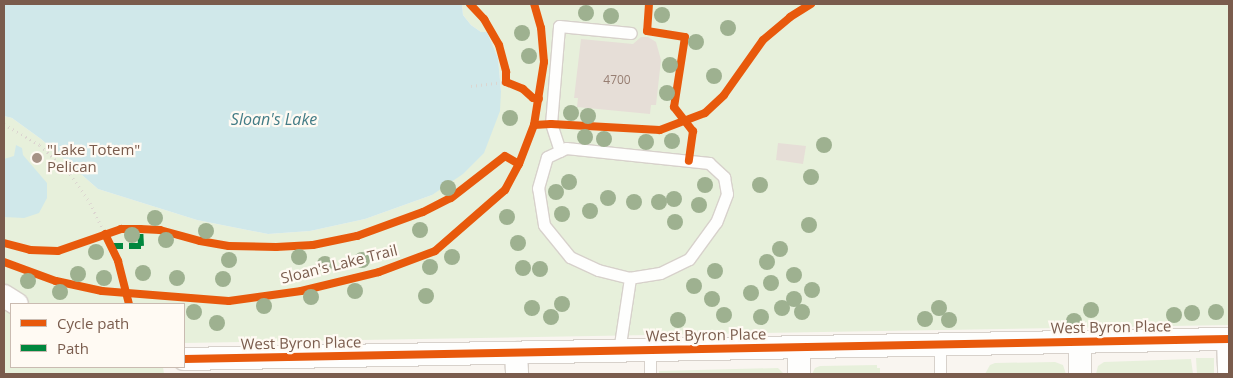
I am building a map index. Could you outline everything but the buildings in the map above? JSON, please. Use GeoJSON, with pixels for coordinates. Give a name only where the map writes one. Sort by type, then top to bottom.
{"type":"FeatureCollection","features":[{"type":"Feature","properties":{"kind":"street"},"geometry":{"type":"LineString","coordinates":[[4,296],[15,303]]}},
{"type":"Feature","properties":{"kind":"street","name":"West Byron Place"},"geometry":{"type":"LineString","coordinates":[[185,360],[424,364],[516,363],[619,351],[1226,339]]}},
{"type":"Feature","properties":{"kind":"street"},"geometry":{"type":"LineString","coordinates":[[1080,342],[1080,374]]}},
{"type":"Feature","properties":{"kind":"street"},"geometry":{"type":"LineString","coordinates":[[799,347],[799,374]]}},
{"type":"Feature","properties":{"kind":"lane"},"geometry":{"type":"LineString","coordinates":[[560,151],[551,124],[559,26],[631,33]]}},
{"type":"Feature","properties":{"kind":"lane"},"geometry":{"type":"LineString","coordinates":[[566,148],[709,163],[724,177],[727,194],[716,222],[689,259],[660,273],[630,278],[598,270],[570,257],[544,225],[538,188],[547,157],[566,148]]}},
{"type":"Feature","properties":{"kind":"lane"},"geometry":{"type":"LineString","coordinates":[[619,351],[630,278]]}},
{"type":"Feature","properties":{"kind":"lane"},"geometry":{"type":"LineString","coordinates":[[1223,374],[1226,339]]}},
{"type":"Feature","properties":{"kind":"lane"},"geometry":{"type":"LineString","coordinates":[[940,344],[940,374]]}},
{"type":"Feature","properties":{"kind":"lane"},"geometry":{"type":"LineString","coordinates":[[650,350],[650,374]]}},
{"type":"Feature","properties":{"kind":"path"},"geometry":{"type":"LineString","coordinates":[[506,72],[506,82]]}},
{"type":"Feature","properties":{"kind":"path"},"geometry":{"type":"LineString","coordinates":[[471,86],[506,82],[514,85]]}},
{"type":"Feature","properties":{"kind":"path"},"geometry":{"type":"LineString","coordinates":[[4,124],[40,145],[70,174],[90,203],[105,235]]}},
{"type":"Feature","properties":{"kind":"green space"},"geometry":{"type":"Polygon","coordinates":[[[462,4],[1229,4],[1229,325],[185,343],[185,303],[10,303],[10,368],[163,368],[164,374],[4,374],[4,116],[12,118],[41,139],[98,189],[197,220],[268,234],[310,231],[365,219],[432,195],[501,91],[498,58],[487,32],[481,32],[471,25],[463,15],[462,4]]]}},
{"type":"Feature","properties":{"kind":"green space"},"geometry":{"type":"Polygon","coordinates":[[[1196,358],[1214,358],[1214,374],[1197,374],[1196,358]]]}},
{"type":"Feature","properties":{"kind":"green space"},"geometry":{"type":"Polygon","coordinates":[[[1191,359],[1193,374],[1096,374],[1098,366],[1104,362],[1191,359]]]}},
{"type":"Feature","properties":{"kind":"green space"},"geometry":{"type":"Polygon","coordinates":[[[1055,362],[1063,365],[1066,374],[985,374],[990,365],[995,363],[1055,362]]]}},
{"type":"Feature","properties":{"kind":"green space"},"geometry":{"type":"Polygon","coordinates":[[[877,365],[877,368],[880,368],[880,374],[812,374],[815,368],[820,366],[877,365]]]}},
{"type":"Feature","properties":{"kind":"green space"},"geometry":{"type":"Polygon","coordinates":[[[778,368],[784,374],[659,374],[659,371],[778,368]]]}},
{"type":"Feature","properties":{"kind":"water","name":"Sloan's Lake"},"geometry":{"type":"Polygon","coordinates":[[[4,4],[462,4],[463,15],[471,25],[481,32],[487,32],[498,58],[501,91],[500,111],[484,153],[463,174],[432,195],[365,219],[310,231],[268,234],[197,220],[98,189],[41,139],[12,118],[4,116],[4,4]]]}},
{"type":"Feature","properties":{"kind":"water"},"geometry":{"type":"Polygon","coordinates":[[[16,145],[22,148],[23,155],[47,183],[47,198],[39,213],[24,218],[4,217],[4,159],[14,156],[16,145]]]}},
{"type":"Feature","properties":{"kind":"marked path"},"geometry":{"type":"LineString","coordinates":[[111,246],[141,246],[140,229]]}},
{"type":"Feature","properties":{"kind":"cycle path"},"geometry":{"type":"LineString","coordinates":[[470,4],[484,19],[499,45],[506,72],[506,82],[523,89],[533,98],[539,99]]}},
{"type":"Feature","properties":{"kind":"cycle path","name":"Sloan's Lake Trail"},"geometry":{"type":"LineString","coordinates":[[4,262],[56,281],[102,291],[229,301],[301,291],[379,272],[435,251],[505,190],[519,164],[534,125],[544,62],[541,28],[534,4]]}},
{"type":"Feature","properties":{"kind":"cycle path"},"geometry":{"type":"LineString","coordinates":[[649,4],[647,31],[685,37],[674,107],[693,131],[689,161]]}},
{"type":"Feature","properties":{"kind":"cycle path"},"geometry":{"type":"LineString","coordinates":[[534,125],[551,124],[660,130],[705,113],[724,95],[763,40],[790,17],[811,4]]}},
{"type":"Feature","properties":{"kind":"cycle path"},"geometry":{"type":"LineString","coordinates":[[4,243],[30,250],[58,251],[121,229],[140,229],[160,230],[200,241],[229,246],[276,247],[313,245],[357,236],[423,212],[451,198],[505,156],[519,164]]}},
{"type":"Feature","properties":{"kind":"cycle path"},"geometry":{"type":"LineString","coordinates":[[105,234],[118,261],[129,303]]}},
{"type":"Feature","properties":{"kind":"cycle path"},"geometry":{"type":"LineString","coordinates":[[185,359],[1229,339]]}},
{"type":"Feature","properties":{"kind":"place","name":"\"Lake Totem\" Pelican"},"geometry":{"type":"Point","coordinates":[37,158]}}]}
